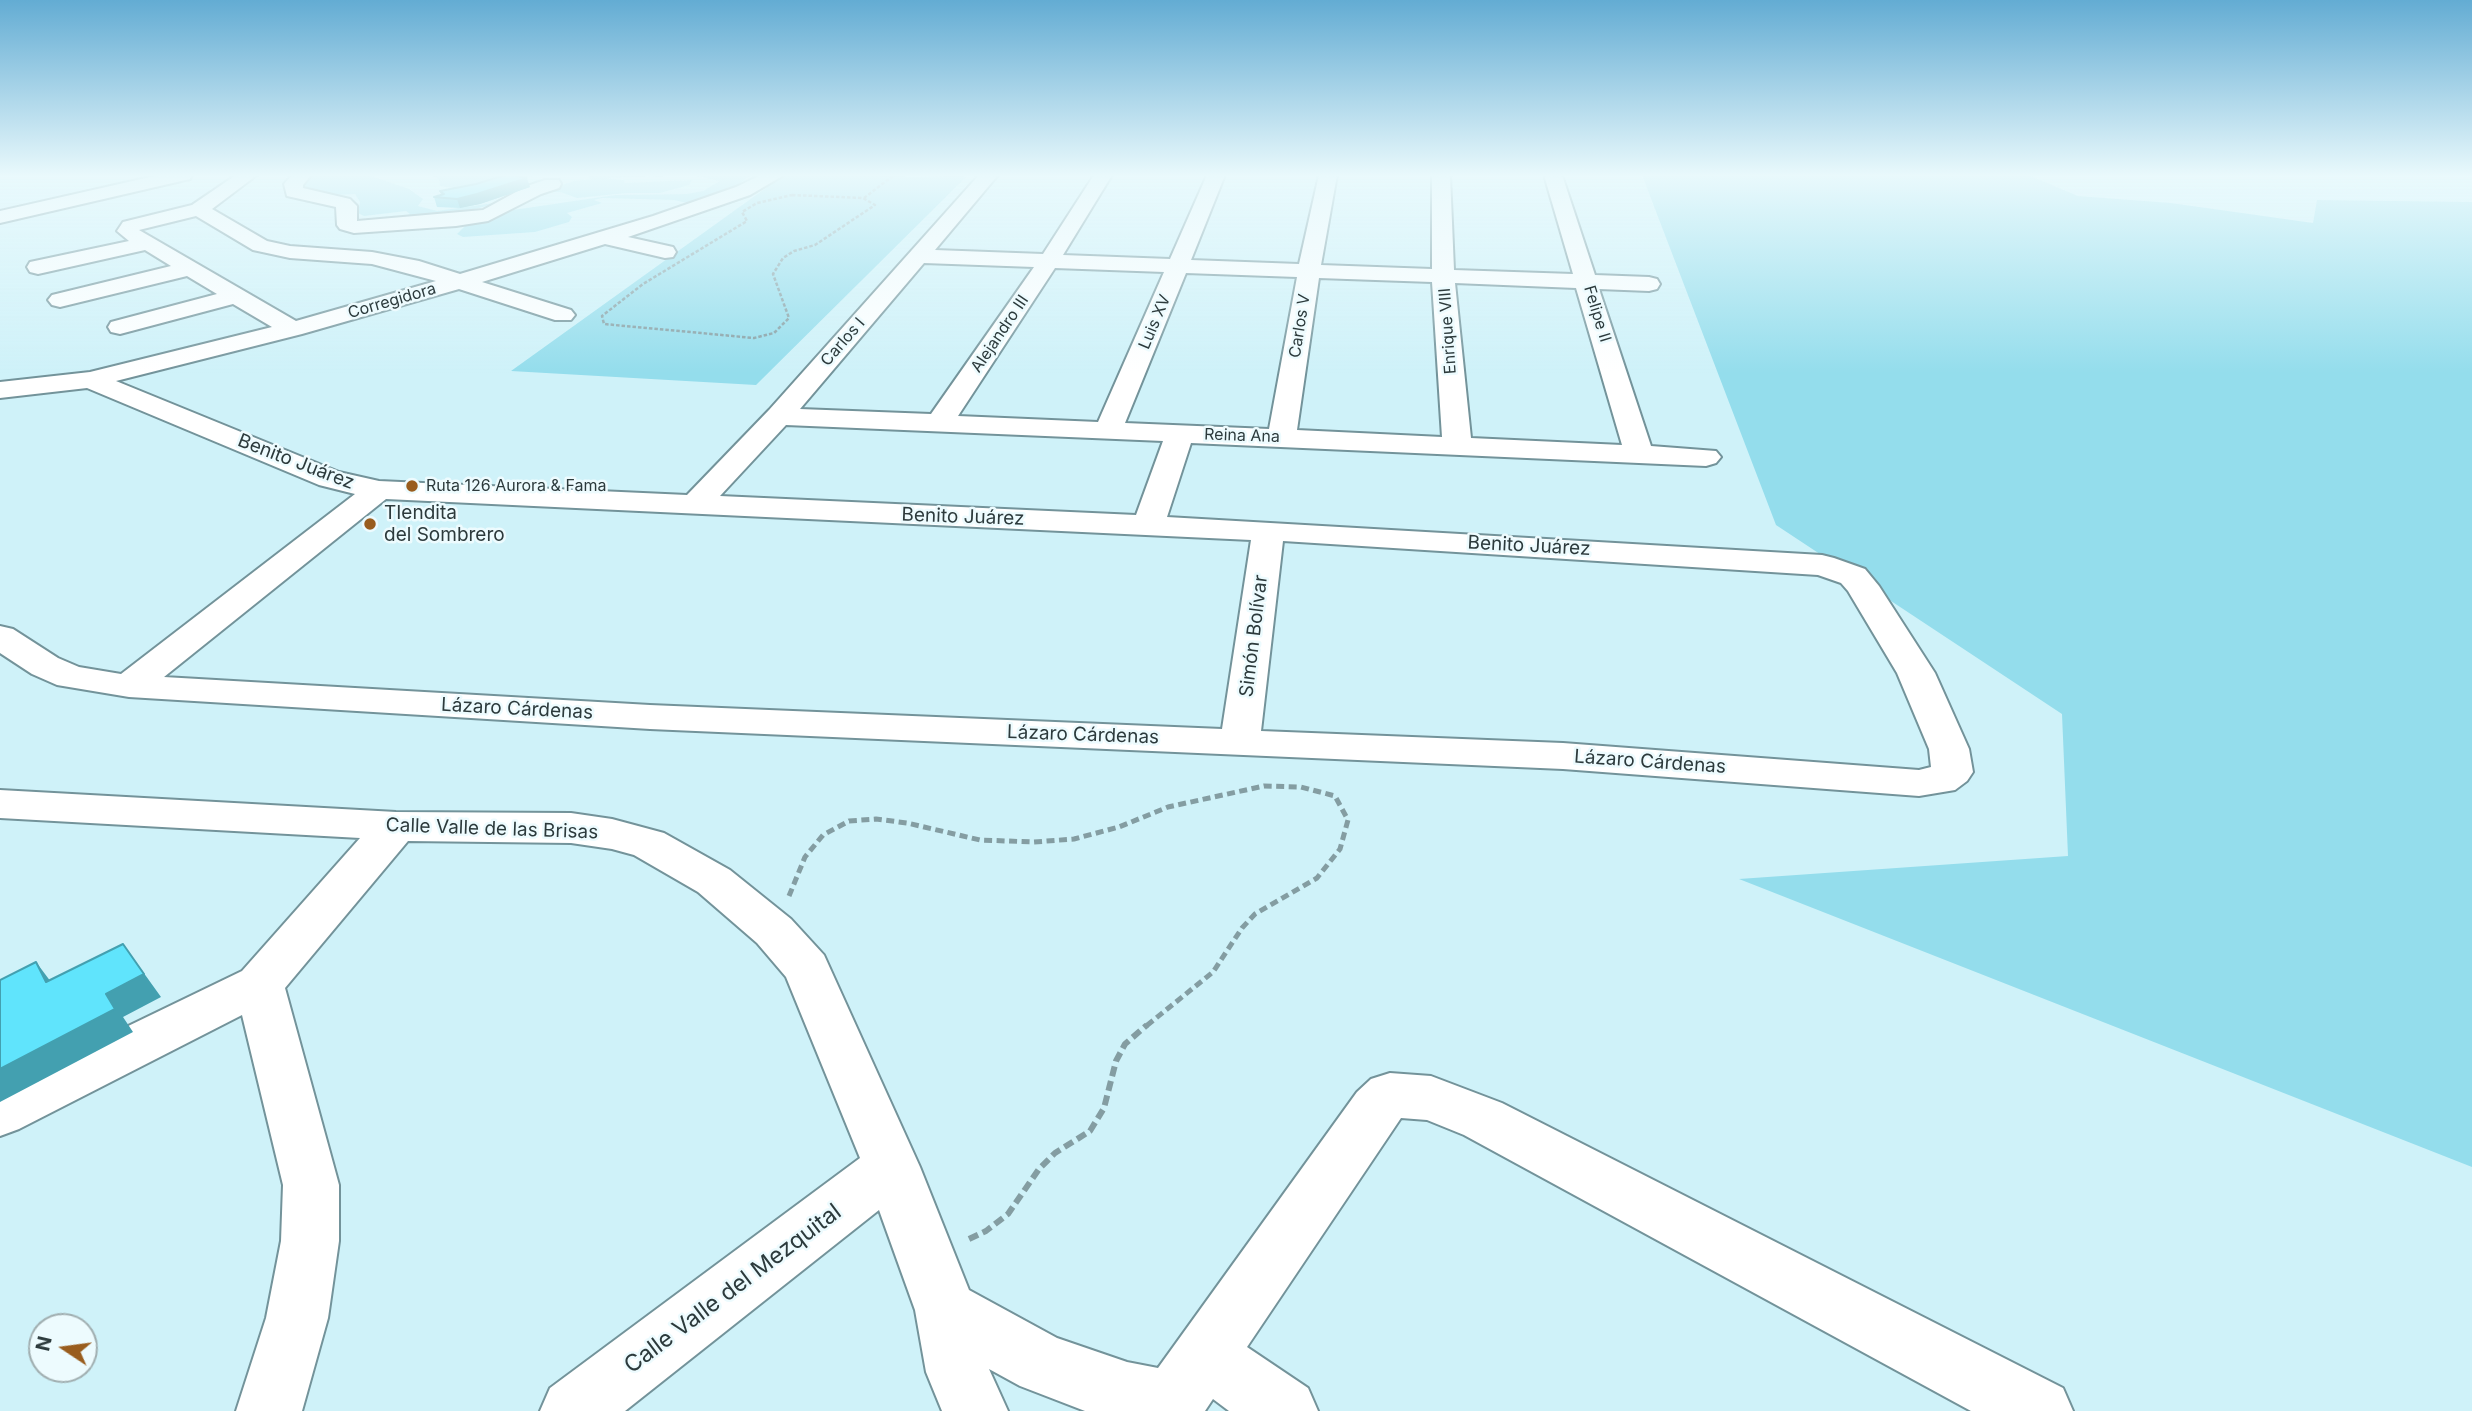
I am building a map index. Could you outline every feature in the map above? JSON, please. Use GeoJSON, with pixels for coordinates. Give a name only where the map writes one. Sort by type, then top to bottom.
{"type":"FeatureCollection","features":[{"type":"Feature","properties":{"kind":"street"},"geometry":{"type":"LineString","coordinates":[[142,241],[293,329]]}},
{"type":"Feature","properties":{"kind":"street"},"geometry":{"type":"LineString","coordinates":[[250,241],[274,250],[390,261],[563,315]]}},
{"type":"Feature","properties":{"kind":"street","name":"Corregidora"},"geometry":{"type":"LineString","coordinates":[[0,390],[90,380],[293,329],[592,241]]}},
{"type":"Feature","properties":{"kind":"street"},"geometry":{"type":"LineString","coordinates":[[620,241],[665,252]]}},
{"type":"Feature","properties":{"kind":"street","name":"Carlos I"},"geometry":{"type":"LineString","coordinates":[[694,506],[779,416],[932,241]]}},
{"type":"Feature","properties":{"kind":"street","name":"Alejandro III"},"geometry":{"type":"LineString","coordinates":[[940,422],[1062,241]]}},
{"type":"Feature","properties":{"kind":"street","name":"Luis XV"},"geometry":{"type":"LineString","coordinates":[[1108,430],[1189,241]]}},
{"type":"Feature","properties":{"kind":"street","name":"Carlos V"},"geometry":{"type":"LineString","coordinates":[[1282,437],[1315,241]]}},
{"type":"Feature","properties":{"kind":"street","name":"Enrique VIII"},"geometry":{"type":"LineString","coordinates":[[1442,241],[1457,446]]}},
{"type":"Feature","properties":{"kind":"street","name":"Felipe II"},"geometry":{"type":"LineString","coordinates":[[1574,241],[1639,454]]}},
{"type":"Feature","properties":{"kind":"street"},"geometry":{"type":"LineString","coordinates":[[38,267],[145,243]]}},
{"type":"Feature","properties":{"kind":"street"},"geometry":{"type":"LineString","coordinates":[[919,256],[1649,284]]}},
{"type":"Feature","properties":{"kind":"street"},"geometry":{"type":"LineString","coordinates":[[60,300],[188,269]]}},
{"type":"Feature","properties":{"kind":"street"},"geometry":{"type":"LineString","coordinates":[[120,327],[235,296]]}},
{"type":"Feature","properties":{"kind":"street","name":"Benito Juárez"},"geometry":{"type":"LineString","coordinates":[[90,380],[330,479],[379,490],[1268,530],[1791,562],[1822,565],[1853,576]]}},
{"type":"Feature","properties":{"kind":"street","name":"Reina Ana"},"geometry":{"type":"LineString","coordinates":[[779,416],[1706,457]]}},
{"type":"Feature","properties":{"kind":"street"},"geometry":{"type":"LineString","coordinates":[[1149,524],[1180,433]]}},
{"type":"Feature","properties":{"kind":"street"},"geometry":{"type":"LineString","coordinates":[[129,686],[379,490]]}},
{"type":"Feature","properties":{"kind":"street","name":"Simón Bolívar"},"geometry":{"type":"LineString","coordinates":[[1240,741],[1268,530]]}},
{"type":"Feature","properties":{"kind":"street","name":"Lázaro Cárdenas"},"geometry":{"type":"LineString","coordinates":[[0,637],[45,666],[69,677],[129,686],[649,717],[1563,756],[1919,783],[1940,781],[1952,772],[1949,749],[1916,673],[1862,586],[1853,576]]}},
{"type":"Feature","properties":{"kind":"street","name":"Calle Valle de las Brisas"},"geometry":{"type":"LineString","coordinates":[[0,804],[396,826],[571,828],[612,834],[649,844],[714,881],[774,931],[807,968],[892,1167],[936,1285],[958,1372],[975,1411]]}},
{"type":"Feature","properties":{"kind":"street"},"geometry":{"type":"LineString","coordinates":[[0,1113],[259,984],[396,826]]}},
{"type":"Feature","properties":{"kind":"street"},"geometry":{"type":"LineString","coordinates":[[259,984],[311,1185],[310,1241],[297,1318],[269,1411]]}},
{"type":"Feature","properties":{"kind":"street"},"geometry":{"type":"LineString","coordinates":[[1182,1390],[1376,1108],[1390,1094],[1431,1098],[1483,1119],[1957,1370],[2040,1411]]}},
{"type":"Feature","properties":{"kind":"street","name":"Calle Valle del Mezquital"},"geometry":{"type":"LineString","coordinates":[[573,1411],[892,1167]]}},
{"type":"Feature","properties":{"kind":"street"},"geometry":{"type":"LineString","coordinates":[[936,1285],[1042,1364],[1127,1394],[1182,1390],[1285,1411]]}},
{"type":"Feature","properties":{"kind":"path"},"geometry":{"type":"LineString","coordinates":[[714,241],[643,284],[608,310],[601,319],[604,324],[754,338],[774,332],[789,318],[773,274],[783,258],[793,251],[814,246],[822,241]]}},
{"type":"Feature","properties":{"kind":"path"},"geometry":{"type":"LineString","coordinates":[[774,931],[805,856],[823,835],[849,821],[876,819],[907,823],[980,840],[1034,842],[1074,839],[1119,827],[1168,807],[1264,786],[1301,787],[1335,796],[1348,820],[1340,849],[1317,878],[1255,914],[1242,928],[1213,972],[1125,1044],[1116,1061],[1104,1108],[1090,1131],[1055,1153],[1040,1169],[1009,1214],[986,1231],[936,1285]]}},
{"type":"Feature","properties":{"kind":"shaded area"},"geometry":{"type":"Polygon","coordinates":[[[692,241],[902,241],[756,385],[511,371],[692,241]]]}},
{"type":"Feature","properties":{"kind":"shaded area"},"geometry":{"type":"Polygon","coordinates":[[[1667,241],[2472,241],[2472,1167],[1739,879],[2068,856],[2062,714],[1776,525],[1667,241]]]}},
{"type":"Feature","properties":{"kind":"building"},"geometry":{"type":"Polygon","coordinates":[[[123,944],[144,974],[106,994],[115,1009],[0,1069],[0,980],[36,962],[46,982],[123,944]]]}},
{"type":"Feature","properties":{"kind":"place","name":"Ruta 126 Aurora & Fama"},"geometry":{"type":"Point","coordinates":[412,486]}},
{"type":"Feature","properties":{"kind":"place","name":"TIendita del Sombrero"},"geometry":{"type":"Point","coordinates":[370,524]}}]}
